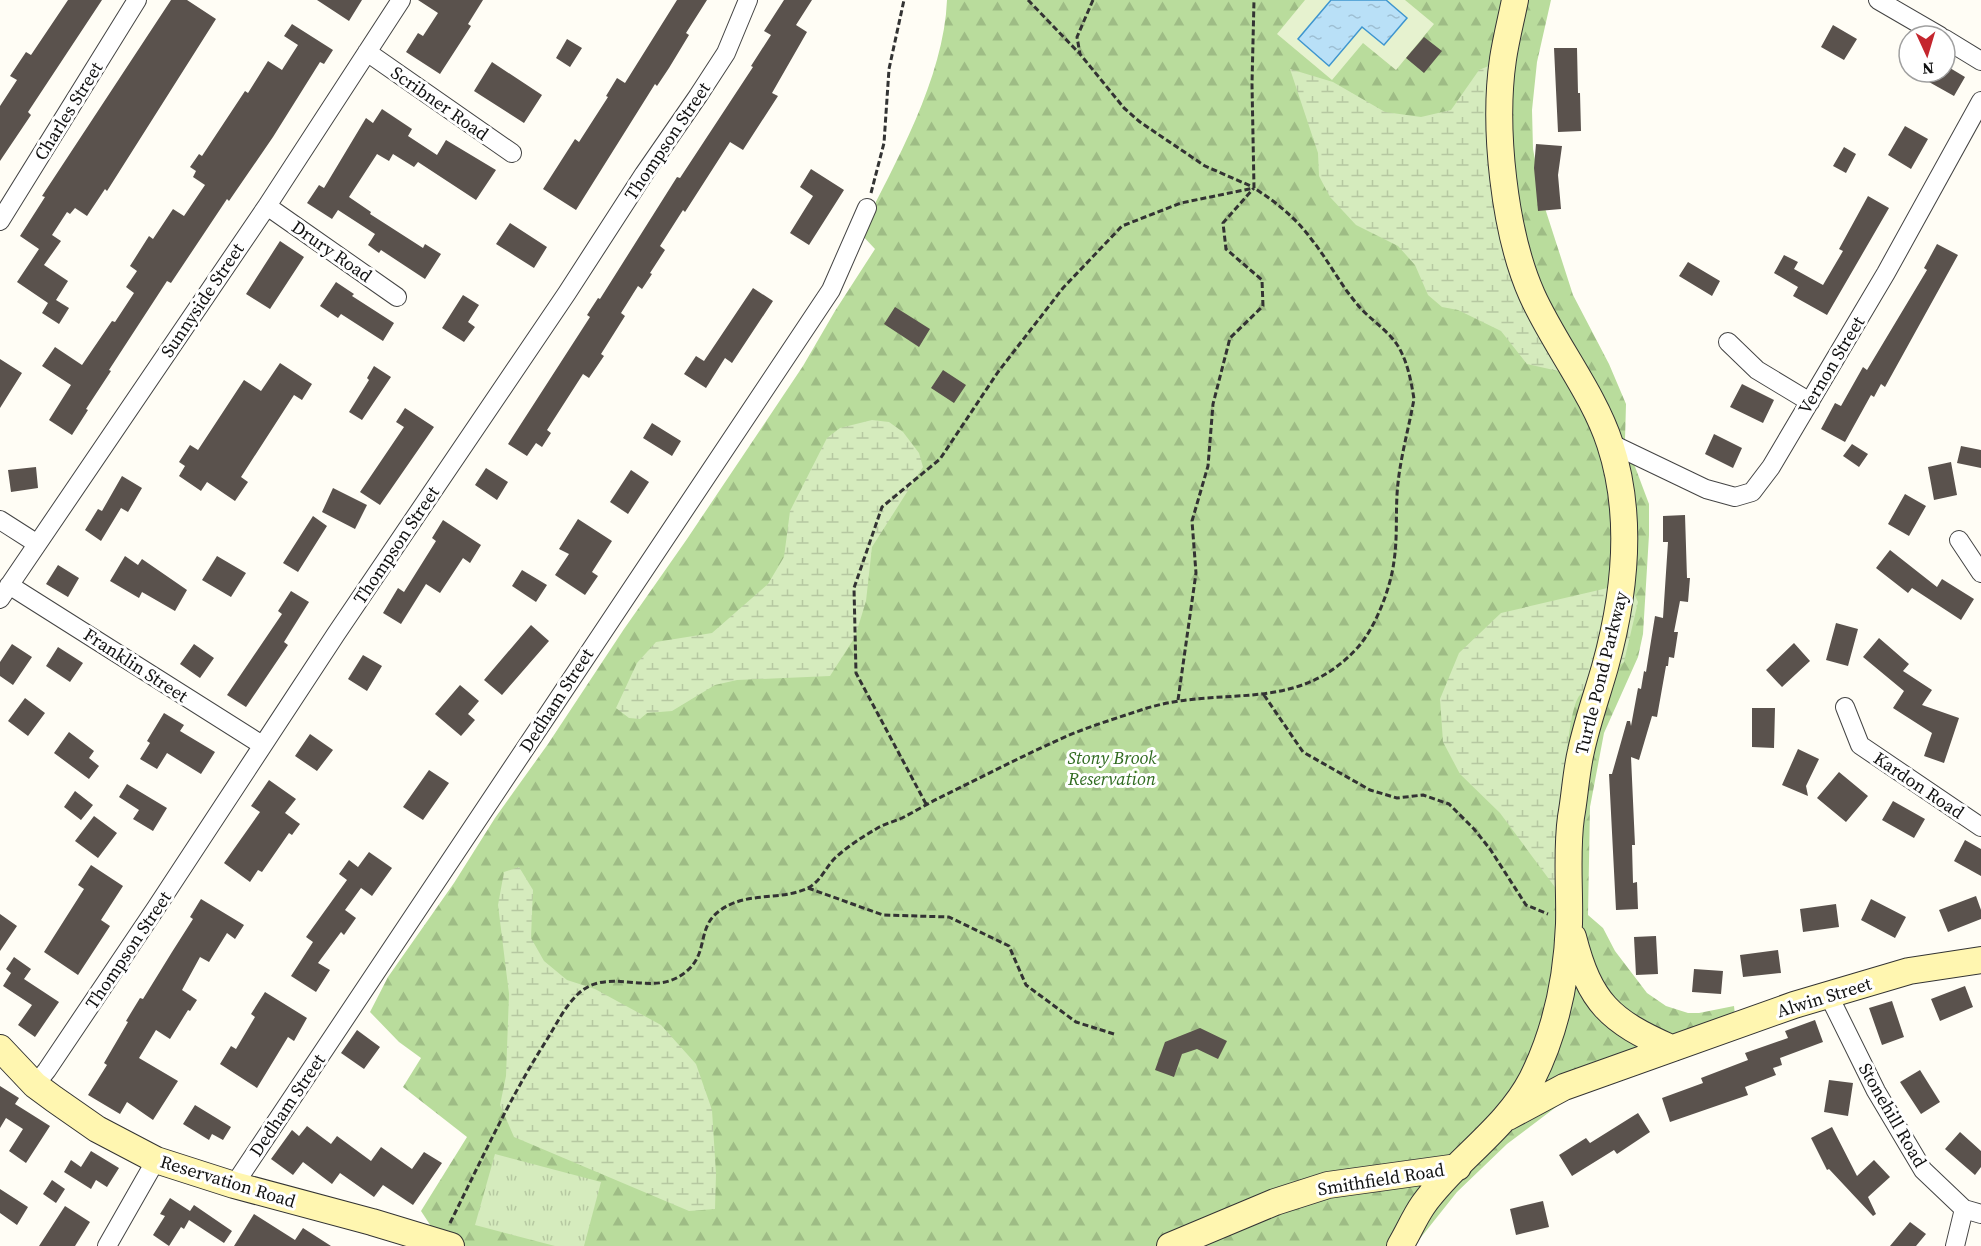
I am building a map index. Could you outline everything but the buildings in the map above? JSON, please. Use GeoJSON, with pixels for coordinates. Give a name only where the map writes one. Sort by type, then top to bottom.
{"type":"FeatureCollection","features":[{"type":"Feature","properties":{"kind":"street","name":"Charles Street"},"geometry":{"type":"LineString","coordinates":[[0,221],[137,0]]}},
{"type":"Feature","properties":{"kind":"street","name":"Sunnyside Street"},"geometry":{"type":"LineString","coordinates":[[5,592],[36,543],[267,206],[401,0]]}},
{"type":"Feature","properties":{"kind":"street","name":"Thompson Street"},"geometry":{"type":"LineString","coordinates":[[34,1085],[47,1070],[156,908],[262,745],[726,53],[748,0]]}},
{"type":"Feature","properties":{"kind":"street","name":"Turtle Pond Parkway"},"geometry":{"type":"LineString","coordinates":[[1400,1246],[1423,1205],[1505,1118],[1531,1081],[1551,1030],[1563,987],[1569,923],[1571,822],[1580,754],[1606,665],[1621,596],[1625,559],[1623,511],[1610,443],[1532,295],[1521,266],[1509,214],[1498,136],[1502,61],[1515,0]]}},
{"type":"Feature","properties":{"kind":"street"},"geometry":{"type":"LineString","coordinates":[[1878,0],[1918,24]]}},
{"type":"Feature","properties":{"kind":"street"},"geometry":{"type":"LineString","coordinates":[[1957,46],[1981,61]]}},
{"type":"Feature","properties":{"kind":"street","name":"Scribner Road"},"geometry":{"type":"LineString","coordinates":[[367,52],[512,153]]}},
{"type":"Feature","properties":{"kind":"street","name":"Vernon Street"},"geometry":{"type":"LineString","coordinates":[[1610,443],[1706,489],[1735,496],[1752,492],[1771,467],[1886,273],[1981,101]]}},
{"type":"Feature","properties":{"kind":"street","name":"Drury Road"},"geometry":{"type":"LineString","coordinates":[[267,206],[397,297]]}},
{"type":"Feature","properties":{"kind":"street","name":"Dedham Street"},"geometry":{"type":"LineString","coordinates":[[234,1185],[831,290],[867,208]]}},
{"type":"Feature","properties":{"kind":"street"},"geometry":{"type":"LineString","coordinates":[[1728,342],[1757,370],[1809,402]]}},
{"type":"Feature","properties":{"kind":"street"},"geometry":{"type":"LineString","coordinates":[[0,520],[36,543]]}},
{"type":"Feature","properties":{"kind":"street"},"geometry":{"type":"LineString","coordinates":[[1959,540],[1981,573]]}},
{"type":"Feature","properties":{"kind":"street","name":"Franklin Street"},"geometry":{"type":"LineString","coordinates":[[5,592],[262,745]]}},
{"type":"Feature","properties":{"kind":"street","name":"Kardon Road"},"geometry":{"type":"LineString","coordinates":[[1845,707],[1860,745],[1981,827]]}},
{"type":"Feature","properties":{"kind":"street"},"geometry":{"type":"LineString","coordinates":[[1569,923],[1579,962],[1589,985],[1603,1005],[1619,1022],[1640,1035],[1671,1048]]}},
{"type":"Feature","properties":{"kind":"street","name":"Alwin Street"},"geometry":{"type":"LineString","coordinates":[[1505,1118],[1564,1087],[1828,994],[1909,971],[1981,960]]}},
{"type":"Feature","properties":{"kind":"street","name":"Stonehill Road"},"geometry":{"type":"LineString","coordinates":[[1828,994],[1876,1091],[1923,1170],[1972,1211]]}},
{"type":"Feature","properties":{"kind":"street","name":"Reservation Road"},"geometry":{"type":"LineString","coordinates":[[0,1048],[34,1085],[97,1129],[156,1160],[234,1185],[372,1222],[443,1245]]}},
{"type":"Feature","properties":{"kind":"street"},"geometry":{"type":"LineString","coordinates":[[107,1246],[156,1160]]}},
{"type":"Feature","properties":{"kind":"street","name":"Smithfield Road"},"geometry":{"type":"LineString","coordinates":[[1170,1246],[1275,1202],[1328,1185],[1458,1167]]}},
{"type":"Feature","properties":{"kind":"street"},"geometry":{"type":"LineString","coordinates":[[1955,1246],[1972,1211]]}},
{"type":"Feature","properties":{"kind":"path"},"geometry":{"type":"LineString","coordinates":[[867,208],[884,143],[889,69],[904,0]]}},
{"type":"Feature","properties":{"kind":"path"},"geometry":{"type":"LineString","coordinates":[[443,1245],[498,1124],[543,1045],[579,992],[607,980],[654,984],[674,980],[692,968],[697,961],[707,926],[718,912],[735,902],[749,898],[808,888],[821,878],[837,857],[878,827],[1071,734],[1161,704],[1178,700],[1264,695],[1300,687],[1321,678],[1350,656],[1372,626],[1390,579],[1394,561],[1399,475],[1414,399],[1408,366],[1396,344],[1359,306],[1305,231],[1280,206],[1254,188],[1205,166],[1140,122],[1124,108],[1080,54],[1028,0]]}},
{"type":"Feature","properties":{"kind":"path"},"geometry":{"type":"LineString","coordinates":[[1080,54],[1077,37],[1093,0]]}},
{"type":"Feature","properties":{"kind":"path"},"geometry":{"type":"LineString","coordinates":[[1178,700],[1196,573],[1192,520],[1208,466],[1213,404],[1230,338],[1263,306],[1262,280],[1226,249],[1223,223],[1254,188],[1252,84],[1254,0]]}},
{"type":"Feature","properties":{"kind":"path"},"geometry":{"type":"LineString","coordinates":[[926,805],[856,673],[854,588],[882,507],[940,459],[1012,353],[1063,288],[1122,226],[1181,203],[1254,188]]}},
{"type":"Feature","properties":{"kind":"path"},"geometry":{"type":"LineString","coordinates":[[1264,695],[1304,752],[1370,790],[1397,798],[1423,795],[1449,804],[1490,849],[1526,904],[1569,923]]}},
{"type":"Feature","properties":{"kind":"path"},"geometry":{"type":"LineString","coordinates":[[808,888],[884,915],[949,917],[1009,946],[1026,985],[1076,1022],[1114,1034]]}},
{"type":"Feature","properties":{"kind":"green space","name":"Stony Brook Reservation"},"geometry":{"type":"Polygon","coordinates":[[[947,0],[1551,0],[1537,62],[1532,110],[1533,149],[1543,202],[1573,295],[1609,364],[1626,404],[1625,440],[1649,504],[1643,634],[1638,657],[1604,733],[1590,807],[1588,915],[1603,928],[1615,951],[1647,993],[1666,1006],[1688,1013],[1734,1006],[1737,1034],[1614,1075],[1560,1104],[1507,1144],[1457,1192],[1414,1246],[444,1246],[421,1211],[467,1137],[403,1087],[421,1058],[399,1042],[370,1012],[388,977],[803,366],[875,249],[860,233],[916,120],[937,60],[944,30],[947,0]]]}},
{"type":"Feature","properties":{"kind":"green space"},"geometry":{"type":"Polygon","coordinates":[[[1305,0],[1405,0],[1434,24],[1396,70],[1363,43],[1332,80],[1277,34],[1305,0]]]}},
{"type":"Feature","properties":{"kind":"green space"},"geometry":{"type":"Polygon","coordinates":[[[1491,65],[1508,215],[1567,373],[1527,364],[1501,331],[1458,310],[1442,307],[1428,295],[1415,265],[1398,246],[1356,225],[1330,197],[1319,176],[1318,153],[1290,69],[1333,82],[1385,112],[1421,117],[1451,110],[1479,70],[1491,65]]]}},
{"type":"Feature","properties":{"kind":"green space"},"geometry":{"type":"Polygon","coordinates":[[[872,420],[889,422],[903,432],[919,453],[923,467],[872,547],[866,601],[855,637],[830,676],[737,680],[715,685],[672,711],[647,713],[640,719],[629,718],[616,708],[637,663],[656,642],[712,633],[768,584],[784,557],[790,511],[827,438],[840,428],[872,420]]]}},
{"type":"Feature","properties":{"kind":"green space"},"geometry":{"type":"Polygon","coordinates":[[[1629,583],[1638,602],[1624,662],[1585,690],[1574,707],[1566,757],[1560,894],[1500,813],[1460,774],[1443,742],[1440,699],[1459,653],[1501,613],[1629,583]]]}},
{"type":"Feature","properties":{"kind":"green space"},"geometry":{"type":"Polygon","coordinates":[[[519,867],[533,890],[531,938],[544,961],[567,980],[595,989],[661,1025],[696,1064],[712,1110],[716,1174],[715,1209],[689,1211],[514,1137],[500,1105],[506,1076],[509,994],[498,905],[504,872],[519,867]]]}},
{"type":"Feature","properties":{"kind":"green space"},"geometry":{"type":"Polygon","coordinates":[[[495,1154],[601,1182],[584,1246],[555,1246],[475,1225],[495,1154]]]}},
{"type":"Feature","properties":{"kind":"water"},"geometry":{"type":"Polygon","coordinates":[[[1331,0],[1386,0],[1407,18],[1384,45],[1362,27],[1329,66],[1298,39],[1331,0]]]}}]}
